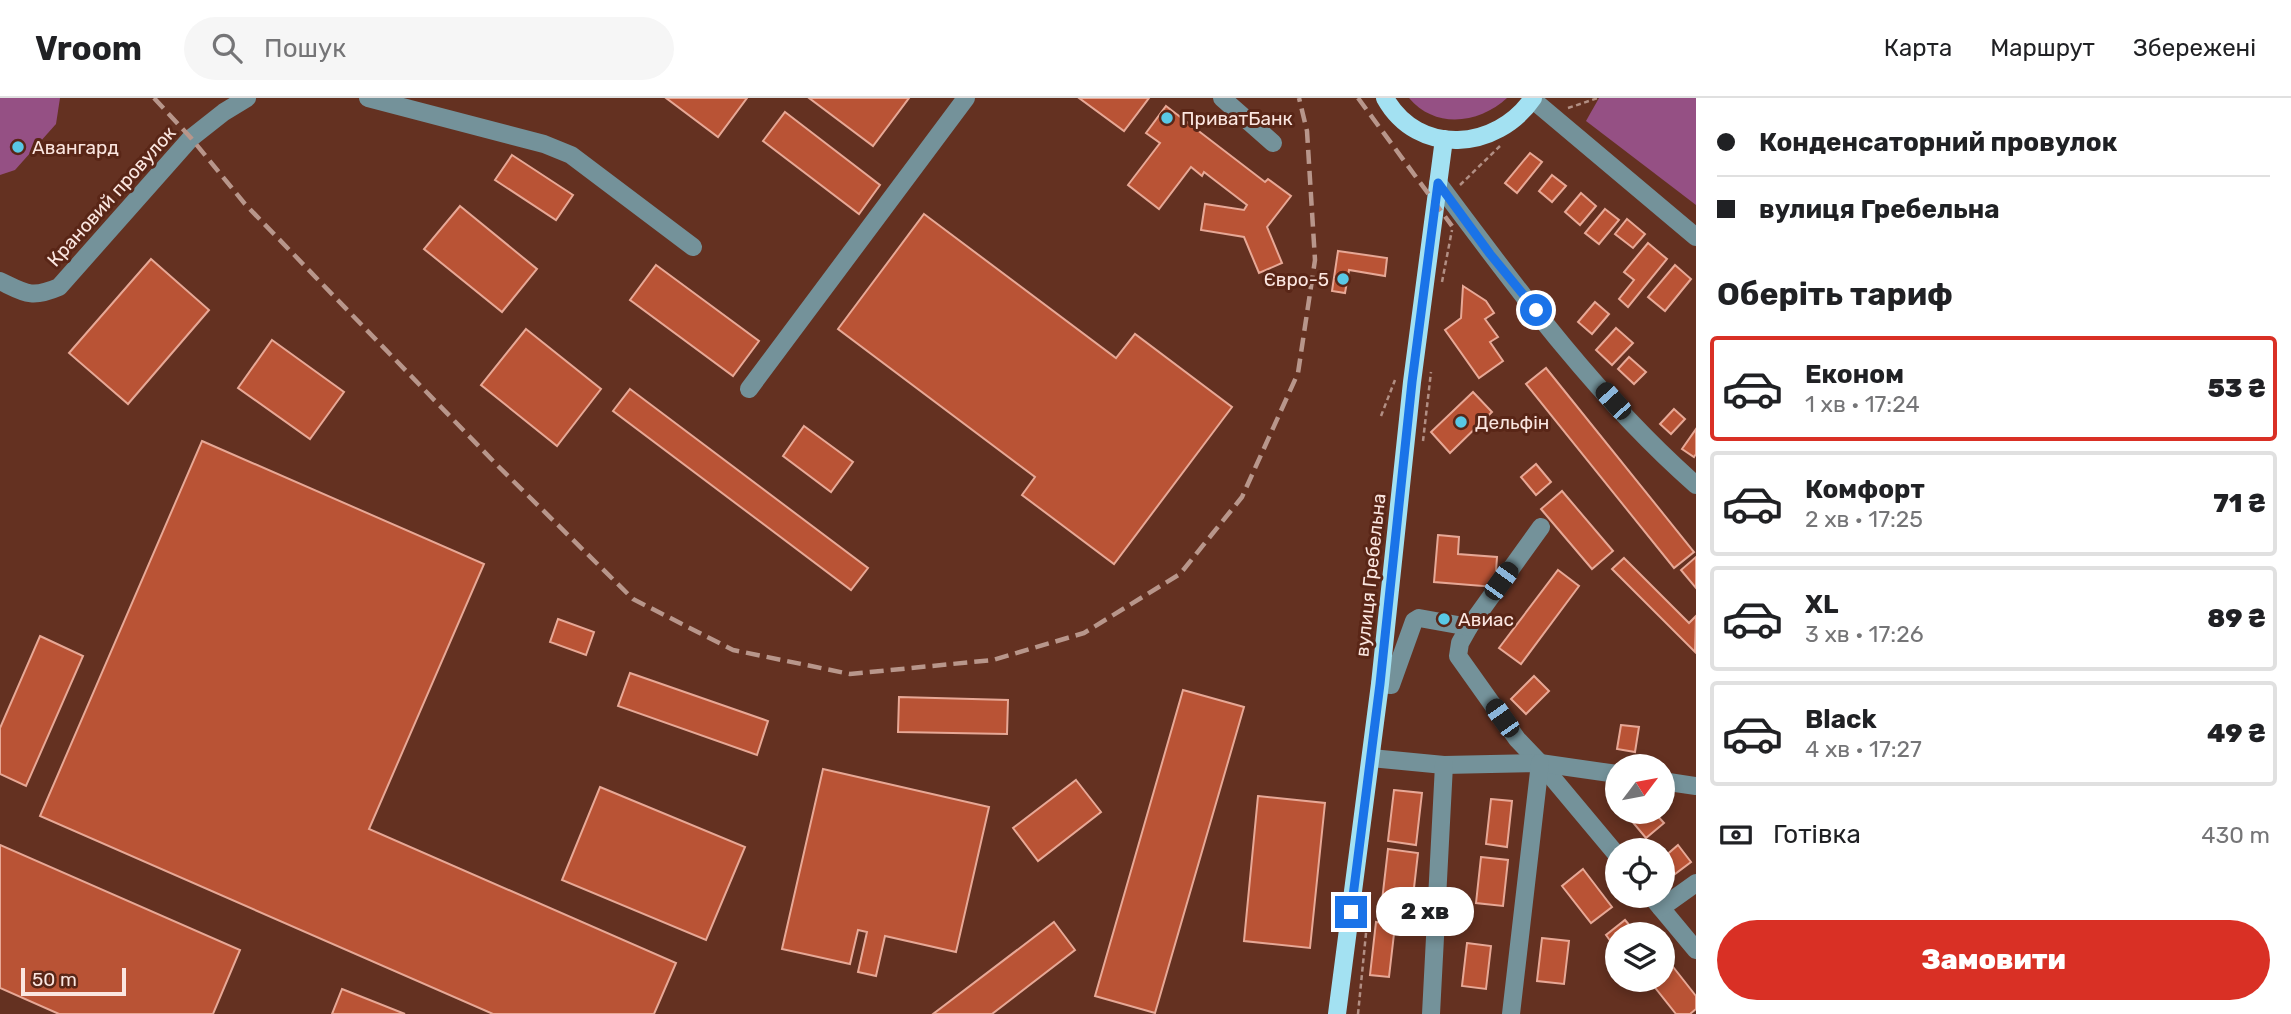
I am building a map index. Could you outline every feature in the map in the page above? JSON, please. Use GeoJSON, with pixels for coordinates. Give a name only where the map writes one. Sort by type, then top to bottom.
{"type":"FeatureCollection","features":[{"type":"Feature","properties":{"kind":"main road"},"geometry":{"type":"LineString","coordinates":[[1384,98],[1405,122],[1423,133],[1465,141],[1494,132],[1520,116],[1533,98]]}},
{"type":"Feature","properties":{"kind":"main road","name":"вулиця Гребельна"},"geometry":{"type":"LineString","coordinates":[[1337,1014],[1377,759],[1380,684],[1412,382],[1444,139]]}},
{"type":"Feature","properties":{"kind":"street","name":"Крановий провулок"},"geometry":{"type":"LineString","coordinates":[[0,281],[26,294],[41,295],[59,286],[191,138],[247,98]]}},
{"type":"Feature","properties":{"kind":"street"},"geometry":{"type":"LineString","coordinates":[[369,98],[544,144],[571,155],[693,247]]}},
{"type":"Feature","properties":{"kind":"street"},"geometry":{"type":"LineString","coordinates":[[749,389],[966,98]]}},
{"type":"Feature","properties":{"kind":"street"},"geometry":{"type":"LineString","coordinates":[[1222,98],[1273,143]]}},
{"type":"Feature","properties":{"kind":"street"},"geometry":{"type":"LineString","coordinates":[[1533,98],[1696,237]]}},
{"type":"Feature","properties":{"kind":"street"},"geometry":{"type":"LineString","coordinates":[[1438,183],[1490,254],[1582,367],[1644,436],[1696,485]]}},
{"type":"Feature","properties":{"kind":"street"},"geometry":{"type":"LineString","coordinates":[[1541,527],[1469,627],[1460,643],[1458,656],[1517,738],[1605,841]]}},
{"type":"Feature","properties":{"kind":"street"},"geometry":{"type":"LineString","coordinates":[[1380,684],[1391,685],[1414,621],[1419,618],[1469,627]]}},
{"type":"Feature","properties":{"kind":"street"},"geometry":{"type":"LineString","coordinates":[[1377,759],[1444,765],[1540,763],[1605,772]]}},
{"type":"Feature","properties":{"kind":"street"},"geometry":{"type":"LineString","coordinates":[[1511,1014],[1540,763]]}},
{"type":"Feature","properties":{"kind":"street"},"geometry":{"type":"LineString","coordinates":[[1431,1014],[1444,765]]}},
{"type":"Feature","properties":{"kind":"street"},"geometry":{"type":"LineString","coordinates":[[1675,783],[1696,786]]}},
{"type":"Feature","properties":{"kind":"street"},"geometry":{"type":"LineString","coordinates":[[1675,893],[1696,883]]}},
{"type":"Feature","properties":{"kind":"street"},"geometry":{"type":"LineString","coordinates":[[1661,908],[1696,950]]}},
{"type":"Feature","properties":{"kind":"path"},"geometry":{"type":"LineString","coordinates":[[1550,114],[1598,98]]}},
{"type":"Feature","properties":{"kind":"path"},"geometry":{"type":"LineString","coordinates":[[1456,207],[1460,183],[1509,138]]}},
{"type":"Feature","properties":{"kind":"path"},"geometry":{"type":"LineString","coordinates":[[1381,416],[1395,380]]}},
{"type":"Feature","properties":{"kind":"shaded area","name":"Авангард"},"geometry":{"type":"Polygon","coordinates":[[[0,98],[60,98],[56,124],[15,170],[0,175],[0,98]]]}},
{"type":"Feature","properties":{"kind":"shaded area"},"geometry":{"type":"Polygon","coordinates":[[[1409,98],[1507,98],[1484,113],[1445,119],[1420,108],[1409,98]]]}},
{"type":"Feature","properties":{"kind":"shaded area"},"geometry":{"type":"Polygon","coordinates":[[[1599,98],[1696,98],[1696,205],[1586,121],[1599,98]]]}},
{"type":"Feature","properties":{"kind":"building"},"geometry":{"type":"Polygon","coordinates":[[[666,98],[747,98],[718,137],[666,98]]]}},
{"type":"Feature","properties":{"kind":"building"},"geometry":{"type":"Polygon","coordinates":[[[809,98],[909,98],[873,146],[809,98]]]}},
{"type":"Feature","properties":{"kind":"building"},"geometry":{"type":"Polygon","coordinates":[[[1079,98],[1149,98],[1124,131],[1079,98]]]}},
{"type":"Feature","properties":{"kind":"building"},"geometry":{"type":"Polygon","coordinates":[[[1166,106],[1265,182],[1268,179],[1291,196],[1267,227],[1282,263],[1259,273],[1244,237],[1201,230],[1205,204],[1244,210],[1247,205],[1204,172],[1202,176],[1191,167],[1159,209],[1128,185],[1160,143],[1146,133],[1166,106]]]}},
{"type":"Feature","properties":{"kind":"building"},"geometry":{"type":"Polygon","coordinates":[[[785,112],[880,185],[859,214],[763,141],[785,112]]]}},
{"type":"Feature","properties":{"kind":"building"},"geometry":{"type":"Polygon","coordinates":[[[1530,153],[1542,162],[1517,193],[1505,183],[1530,153]]]}},
{"type":"Feature","properties":{"kind":"building"},"geometry":{"type":"Polygon","coordinates":[[[512,155],[573,195],[556,220],[495,180],[512,155]]]}},
{"type":"Feature","properties":{"kind":"building"},"geometry":{"type":"Polygon","coordinates":[[[1552,175],[1566,186],[1552,202],[1539,191],[1552,175]]]}},
{"type":"Feature","properties":{"kind":"building"},"geometry":{"type":"Polygon","coordinates":[[[1581,193],[1596,206],[1580,225],[1565,212],[1581,193]]]}},
{"type":"Feature","properties":{"kind":"building"},"geometry":{"type":"Polygon","coordinates":[[[460,206],[537,269],[502,312],[424,249],[460,206]]]}},
{"type":"Feature","properties":{"kind":"building"},"geometry":{"type":"Polygon","coordinates":[[[1605,209],[1619,220],[1599,244],[1585,233],[1605,209]]]}},
{"type":"Feature","properties":{"kind":"building"},"geometry":{"type":"Polygon","coordinates":[[[924,214],[1116,358],[1135,334],[1232,407],[1114,564],[1022,495],[1035,477],[838,329],[924,214]]]}},
{"type":"Feature","properties":{"kind":"building"},"geometry":{"type":"Polygon","coordinates":[[[1627,219],[1645,234],[1633,248],[1615,234],[1627,219]]]}},
{"type":"Feature","properties":{"kind":"building"},"geometry":{"type":"Polygon","coordinates":[[[1648,243],[1667,259],[1628,307],[1619,299],[1634,280],[1624,272],[1648,243]]]}},
{"type":"Feature","properties":{"kind":"building"},"geometry":{"type":"Polygon","coordinates":[[[1338,251],[1387,258],[1385,276],[1349,270],[1345,293],[1332,291],[1338,251]]]}},
{"type":"Feature","properties":{"kind":"building"},"geometry":{"type":"Polygon","coordinates":[[[151,259],[209,310],[128,404],[69,353],[151,259]]]}},
{"type":"Feature","properties":{"kind":"building"},"geometry":{"type":"Polygon","coordinates":[[[656,265],[759,341],[733,376],[630,300],[656,265]]]}},
{"type":"Feature","properties":{"kind":"building"},"geometry":{"type":"Polygon","coordinates":[[[1675,265],[1691,279],[1665,311],[1648,297],[1675,265]]]}},
{"type":"Feature","properties":{"kind":"building"},"geometry":{"type":"Polygon","coordinates":[[[1463,286],[1486,301],[1494,313],[1485,319],[1498,337],[1490,342],[1503,361],[1479,378],[1445,330],[1461,318],[1463,286]]]}},
{"type":"Feature","properties":{"kind":"building"},"geometry":{"type":"Polygon","coordinates":[[[1595,302],[1609,314],[1592,334],[1578,322],[1595,302]]]}},
{"type":"Feature","properties":{"kind":"building"},"geometry":{"type":"Polygon","coordinates":[[[1616,328],[1633,343],[1612,365],[1596,350],[1616,328]]]}},
{"type":"Feature","properties":{"kind":"building"},"geometry":{"type":"Polygon","coordinates":[[[526,329],[601,389],[557,446],[481,385],[526,329]]]}},
{"type":"Feature","properties":{"kind":"building"},"geometry":{"type":"Polygon","coordinates":[[[272,340],[344,392],[310,439],[238,388],[272,340]]]}},
{"type":"Feature","properties":{"kind":"building"},"geometry":{"type":"Polygon","coordinates":[[[1629,357],[1646,372],[1634,384],[1618,369],[1629,357]]]}},
{"type":"Feature","properties":{"kind":"building"},"geometry":{"type":"Polygon","coordinates":[[[1546,368],[1694,552],[1674,568],[1526,384],[1546,368]]]}},
{"type":"Feature","properties":{"kind":"building"},"geometry":{"type":"Polygon","coordinates":[[[630,389],[868,568],[851,590],[613,411],[630,389]]]}},
{"type":"Feature","properties":{"kind":"building","name":"Дельфін"},"geometry":{"type":"Polygon","coordinates":[[[1473,392],[1492,412],[1450,453],[1431,432],[1473,392]]]}},
{"type":"Feature","properties":{"kind":"building"},"geometry":{"type":"Polygon","coordinates":[[[1674,409],[1685,419],[1671,434],[1660,424],[1674,409]]]}},
{"type":"Feature","properties":{"kind":"building"},"geometry":{"type":"Polygon","coordinates":[[[804,426],[853,462],[831,492],[783,456],[804,426]]]}},
{"type":"Feature","properties":{"kind":"building"},"geometry":{"type":"Polygon","coordinates":[[[1696,429],[1696,454],[1694,457],[1682,449],[1696,429]]]}},
{"type":"Feature","properties":{"kind":"building"},"geometry":{"type":"Polygon","coordinates":[[[202,441],[484,564],[369,829],[676,963],[654,1014],[493,1014],[40,816],[202,441]]]}},
{"type":"Feature","properties":{"kind":"building"},"geometry":{"type":"Polygon","coordinates":[[[1536,464],[1551,482],[1536,495],[1521,477],[1536,464]]]}},
{"type":"Feature","properties":{"kind":"building"},"geometry":{"type":"Polygon","coordinates":[[[1562,491],[1613,551],[1592,569],[1541,509],[1562,491]]]}},
{"type":"Feature","properties":{"kind":"building"},"geometry":{"type":"Polygon","coordinates":[[[1438,535],[1459,537],[1458,554],[1497,557],[1495,587],[1434,582],[1438,535]]]}},
{"type":"Feature","properties":{"kind":"building"},"geometry":{"type":"Polygon","coordinates":[[[1696,557],[1696,588],[1681,570],[1696,557]]]}},
{"type":"Feature","properties":{"kind":"building"},"geometry":{"type":"Polygon","coordinates":[[[1624,558],[1689,623],[1696,616],[1695,652],[1612,569],[1624,558]]]}},
{"type":"Feature","properties":{"kind":"building"},"geometry":{"type":"Polygon","coordinates":[[[1558,570],[1579,586],[1521,664],[1499,648],[1558,570]]]}},
{"type":"Feature","properties":{"kind":"building"},"geometry":{"type":"Polygon","coordinates":[[[558,619],[594,632],[586,655],[550,642],[558,619]]]}},
{"type":"Feature","properties":{"kind":"building"},"geometry":{"type":"Polygon","coordinates":[[[40,636],[83,656],[26,786],[0,774],[0,728],[40,636]]]}},
{"type":"Feature","properties":{"kind":"building"},"geometry":{"type":"Polygon","coordinates":[[[630,673],[768,721],[757,755],[618,706],[630,673]]]}},
{"type":"Feature","properties":{"kind":"building"},"geometry":{"type":"Polygon","coordinates":[[[1534,676],[1549,691],[1526,714],[1511,699],[1534,676]]]}},
{"type":"Feature","properties":{"kind":"building"},"geometry":{"type":"Polygon","coordinates":[[[1183,690],[1244,707],[1155,1013],[1095,996],[1183,690]]]}},
{"type":"Feature","properties":{"kind":"building"},"geometry":{"type":"Polygon","coordinates":[[[899,697],[1008,700],[1007,734],[898,732],[899,697]]]}},
{"type":"Feature","properties":{"kind":"building"},"geometry":{"type":"Polygon","coordinates":[[[1621,725],[1639,727],[1635,752],[1617,749],[1621,725]]]}},
{"type":"Feature","properties":{"kind":"building"},"geometry":{"type":"Polygon","coordinates":[[[823,769],[989,807],[956,952],[885,936],[876,976],[858,972],[867,932],[858,930],[850,964],[782,949],[823,769]]]}},
{"type":"Feature","properties":{"kind":"building"},"geometry":{"type":"Polygon","coordinates":[[[1076,780],[1101,812],[1038,861],[1013,828],[1076,780]]]}},
{"type":"Feature","properties":{"kind":"building"},"geometry":{"type":"Polygon","coordinates":[[[600,787],[745,847],[706,940],[562,880],[600,787]]]}},
{"type":"Feature","properties":{"kind":"building"},"geometry":{"type":"Polygon","coordinates":[[[1394,790],[1422,793],[1416,845],[1388,841],[1394,790]]]}},
{"type":"Feature","properties":{"kind":"building"},"geometry":{"type":"Polygon","coordinates":[[[1258,796],[1325,803],[1310,948],[1244,941],[1258,796]]]}},
{"type":"Feature","properties":{"kind":"building"},"geometry":{"type":"Polygon","coordinates":[[[1491,799],[1512,801],[1507,847],[1486,844],[1491,799]]]}},
{"type":"Feature","properties":{"kind":"building"},"geometry":{"type":"Polygon","coordinates":[[[1634,824],[1663,824],[1646,838],[1634,824]]]}},
{"type":"Feature","properties":{"kind":"building"},"geometry":{"type":"Polygon","coordinates":[[[0,845],[240,950],[213,1014],[59,1014],[0,988],[0,845]]]}},
{"type":"Feature","properties":{"kind":"building"},"geometry":{"type":"Polygon","coordinates":[[[1678,845],[1691,862],[1675,874],[1675,848],[1678,845]]]}},
{"type":"Feature","properties":{"kind":"building"},"geometry":{"type":"Polygon","coordinates":[[[1388,849],[1418,853],[1412,905],[1382,901],[1388,849]]]}},
{"type":"Feature","properties":{"kind":"building"},"geometry":{"type":"Polygon","coordinates":[[[1481,857],[1508,860],[1503,906],[1476,903],[1481,857]]]}},
{"type":"Feature","properties":{"kind":"building"},"geometry":{"type":"Polygon","coordinates":[[[1583,869],[1605,898],[1605,908],[1611,908],[1591,923],[1562,886],[1583,869]]]}},
{"type":"Feature","properties":{"kind":"building"},"geometry":{"type":"Polygon","coordinates":[[[1054,922],[1075,950],[992,1014],[933,1014],[1054,922]]]}},
{"type":"Feature","properties":{"kind":"building"},"geometry":{"type":"Polygon","coordinates":[[[1376,922],[1395,925],[1389,977],[1370,975],[1376,922]]]}},
{"type":"Feature","properties":{"kind":"building"},"geometry":{"type":"Polygon","coordinates":[[[1542,938],[1569,941],[1564,984],[1537,981],[1542,938]]]}},
{"type":"Feature","properties":{"kind":"building"},"geometry":{"type":"Polygon","coordinates":[[[1467,943],[1491,946],[1486,989],[1462,986],[1467,943]]]}},
{"type":"Feature","properties":{"kind":"building"},"geometry":{"type":"Polygon","coordinates":[[[1675,969],[1696,996],[1696,1009],[1690,1014],[1676,1014],[1659,992],[1675,992],[1675,969]]]}},
{"type":"Feature","properties":{"kind":"building"},"geometry":{"type":"Polygon","coordinates":[[[342,989],[405,1014],[332,1014],[342,989]]]}},
{"type":"Feature","properties":{"kind":"railway"},"geometry":{"type":"LineString","coordinates":[[154,98],[245,204],[497,465],[633,599],[733,650],[850,674],[993,660],[1084,633],[1180,574],[1242,497],[1298,373],[1315,260],[1307,131],[1299,98]]}},
{"type":"Feature","properties":{"kind":"railway"},"geometry":{"type":"LineString","coordinates":[[1358,98],[1452,226]]}},
{"type":"Feature","properties":{"kind":"place","name":"ПриватБанк"},"geometry":{"type":"Point","coordinates":[1167,118]}},
{"type":"Feature","properties":{"kind":"place","name":"Авангард"},"geometry":{"type":"Point","coordinates":[18,147]}},
{"type":"Feature","properties":{"kind":"place","name":"Євро-5"},"geometry":{"type":"Point","coordinates":[1343,279]}},
{"type":"Feature","properties":{"kind":"place","name":"Дельфін"},"geometry":{"type":"Point","coordinates":[1461,422]}},
{"type":"Feature","properties":{"kind":"place","name":"Авиас"},"geometry":{"type":"Point","coordinates":[1444,619]}},
{"type":"Feature","properties":{"kind":"route"},"geometry":{"type":"LineString","coordinates":[[1351,912],[1380,684],[1412,382],[1438,183],[1490,254],[1536,310]]}}]}
